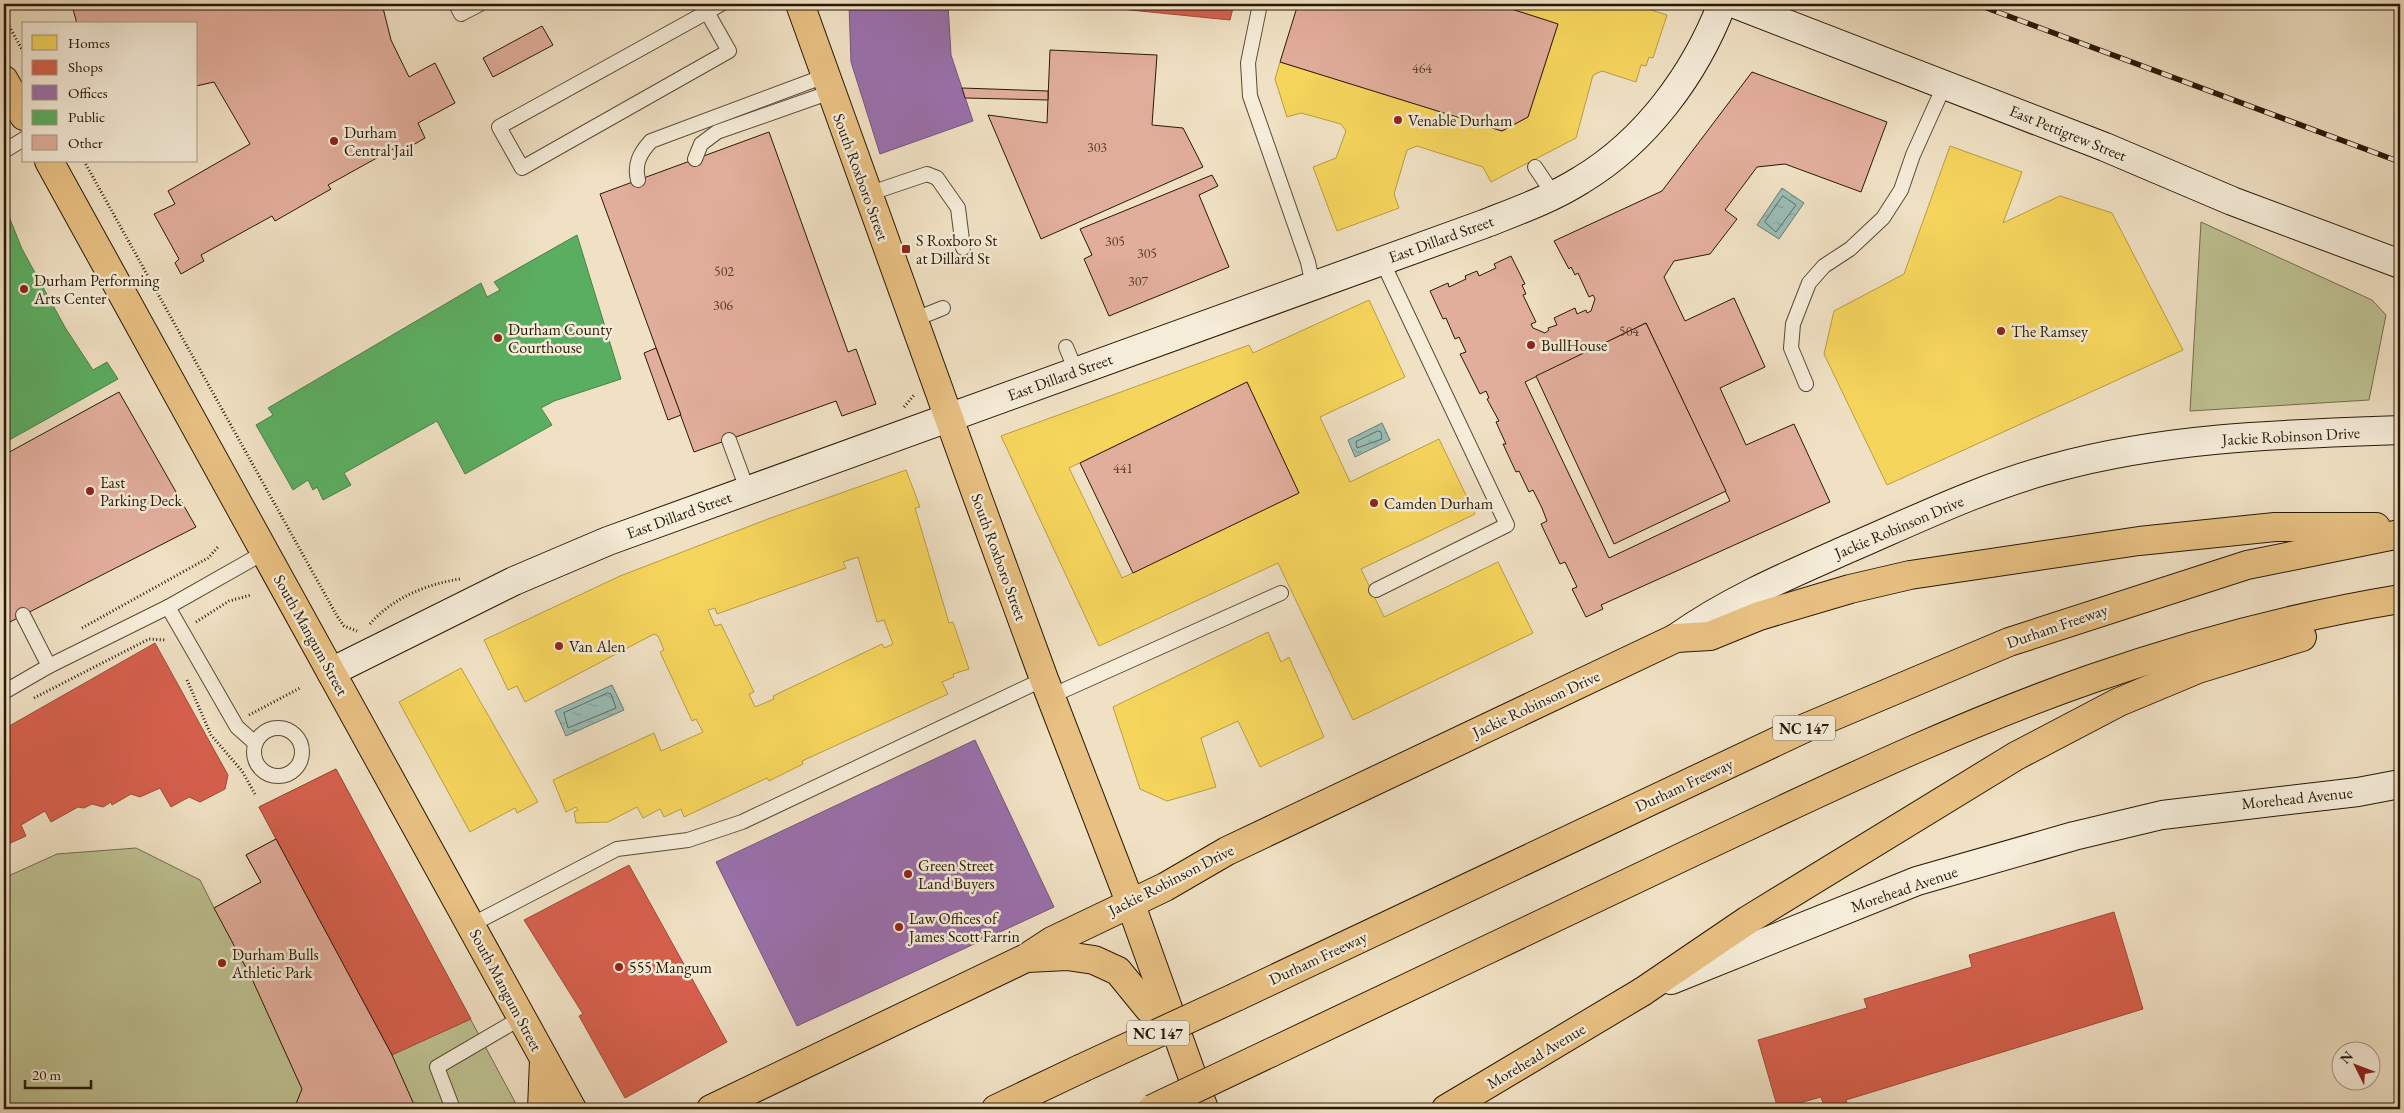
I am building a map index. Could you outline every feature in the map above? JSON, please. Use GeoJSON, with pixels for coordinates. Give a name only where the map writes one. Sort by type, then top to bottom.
{"type":"FeatureCollection","features":[{"type":"Feature","properties":{"kind":"main road","name":"South Roxboro Street"},"geometry":{"type":"LineString","coordinates":[[800,4],[1047,688],[1130,902],[1204,1109]]}},
{"type":"Feature","properties":{"kind":"main road"},"geometry":{"type":"LineString","coordinates":[[4,80],[22,112]]}},
{"type":"Feature","properties":{"kind":"main road","name":"South Mangum Street"},"geometry":{"type":"LineString","coordinates":[[50,162],[572,1109]]}},
{"type":"Feature","properties":{"kind":"main road"},"geometry":{"type":"LineString","coordinates":[[1676,638],[1710,636],[1758,616],[1910,575],[2139,541],[2275,527],[2400,527]]}},
{"type":"Feature","properties":{"kind":"main road","name":"Durham Freeway"},"geometry":{"type":"LineString","coordinates":[[996,1109],[1805,728],[2009,642],[2247,565],[2400,534]]}},
{"type":"Feature","properties":{"kind":"main road"},"geometry":{"type":"LineString","coordinates":[[1152,1109],[1860,774],[1988,718],[2090,679],[2165,655],[2308,617],[2400,599]]}},
{"type":"Feature","properties":{"kind":"main road"},"geometry":{"type":"LineString","coordinates":[[1642,992],[1748,920],[2016,756],[2119,702],[2198,669],[2308,635],[2372,603]]}},
{"type":"Feature","properties":{"kind":"main road","name":"Jackie Robinson Drive"},"geometry":{"type":"LineString","coordinates":[[710,1109],[1026,958],[1052,941],[1165,886],[1235,847],[1676,638]]}},
{"type":"Feature","properties":{"kind":"main road"},"geometry":{"type":"LineString","coordinates":[[1026,958],[1066,956],[1094,960],[1118,971],[1149,1009],[1169,1014]]}},
{"type":"Feature","properties":{"kind":"main road","name":"Morehead Avenue"},"geometry":{"type":"LineString","coordinates":[[1446,1109],[1642,992]]}},
{"type":"Feature","properties":{"kind":"main road"},"geometry":{"type":"LineString","coordinates":[[542,1109],[544,1060]]}},
{"type":"Feature","properties":{"kind":"street","name":"East Dillard Street"},"geometry":{"type":"LineString","coordinates":[[331,672],[514,581],[608,541],[948,417],[1071,359],[1313,286],[1484,224],[1554,195],[1602,166],[1622,150],[1656,116],[1681,82],[1722,4]]}},
{"type":"Feature","properties":{"kind":"street","name":"East Pettigrew Street"},"geometry":{"type":"LineString","coordinates":[[1735,4],[2105,147],[2232,201],[2400,264]]}},
{"type":"Feature","properties":{"kind":"street","name":"Jackie Robinson Drive"},"geometry":{"type":"LineString","coordinates":[[1676,638],[1708,615],[1833,556],[1954,502],[2054,468],[2139,449],[2252,436],[2400,430]]}},
{"type":"Feature","properties":{"kind":"street","name":"Morehead Avenue"},"geometry":{"type":"LineString","coordinates":[[1642,992],[1917,881],[2074,836],[2162,815],[2358,792],[2400,784]]}},
{"type":"Feature","properties":{"kind":"lane"},"geometry":{"type":"LineString","coordinates":[[456,4],[461,14],[480,4]]}},
{"type":"Feature","properties":{"kind":"lane"},"geometry":{"type":"LineString","coordinates":[[706,12],[729,51],[522,168],[499,127],[706,12],[721,4]]}},
{"type":"Feature","properties":{"kind":"lane"},"geometry":{"type":"LineString","coordinates":[[1260,4],[1248,62],[1250,96],[1308,262],[1313,286]]}},
{"type":"Feature","properties":{"kind":"lane"},"geometry":{"type":"LineString","coordinates":[[638,180],[637,164],[644,149],[651,141],[754,102],[828,84]]}},
{"type":"Feature","properties":{"kind":"lane"},"geometry":{"type":"LineString","coordinates":[[695,159],[701,144],[707,138],[759,117],[828,84]]}},
{"type":"Feature","properties":{"kind":"lane"},"geometry":{"type":"LineString","coordinates":[[1806,384],[1791,348],[1793,324],[1809,283],[1824,266],[1850,249],[1883,218],[1902,190],[1913,155],[1945,84]]}},
{"type":"Feature","properties":{"kind":"lane"},"geometry":{"type":"LineString","coordinates":[[754,102],[759,117]]}},
{"type":"Feature","properties":{"kind":"lane"},"geometry":{"type":"LineString","coordinates":[[4,151],[22,140]]}},
{"type":"Feature","properties":{"kind":"lane"},"geometry":{"type":"LineString","coordinates":[[1535,167],[1554,195]]}},
{"type":"Feature","properties":{"kind":"lane"},"geometry":{"type":"LineString","coordinates":[[868,194],[927,174],[937,178],[958,208],[963,248]]}},
{"type":"Feature","properties":{"kind":"lane"},"geometry":{"type":"LineString","coordinates":[[1376,590],[1507,525],[1382,260]]}},
{"type":"Feature","properties":{"kind":"lane"},"geometry":{"type":"LineString","coordinates":[[913,320],[943,308]]}},
{"type":"Feature","properties":{"kind":"lane"},"geometry":{"type":"LineString","coordinates":[[729,440],[747,490]]}},
{"type":"Feature","properties":{"kind":"lane"},"geometry":{"type":"LineString","coordinates":[[4,692],[49,666],[168,607],[265,552]]}},
{"type":"Feature","properties":{"kind":"lane"},"geometry":{"type":"LineString","coordinates":[[471,925],[601,855],[617,849],[688,840],[742,822],[1047,688],[1281,593]]}},
{"type":"Feature","properties":{"kind":"lane"},"geometry":{"type":"LineString","coordinates":[[168,607],[234,722],[245,736],[255,743]]}},
{"type":"Feature","properties":{"kind":"lane"},"geometry":{"type":"LineString","coordinates":[[23,615],[49,666]]}},
{"type":"Feature","properties":{"kind":"lane"},"geometry":{"type":"LineString","coordinates":[[453,1109],[437,1067],[522,1018]]}},
{"type":"Feature","properties":{"kind":"path"},"geometry":{"type":"LineString","coordinates":[[4,17],[22,49]]}},
{"type":"Feature","properties":{"kind":"path"},"geometry":{"type":"LineString","coordinates":[[85,162],[344,626],[354,631],[364,632],[382,610],[404,597],[438,582],[462,579]]}},
{"type":"Feature","properties":{"kind":"path"},"geometry":{"type":"LineString","coordinates":[[903,408],[914,395]]}},
{"type":"Feature","properties":{"kind":"path"},"geometry":{"type":"LineString","coordinates":[[73,632],[208,558],[218,547]]}},
{"type":"Feature","properties":{"kind":"path"},"geometry":{"type":"LineString","coordinates":[[26,702],[149,639],[170,640],[182,630],[229,601],[251,595]]}},
{"type":"Feature","properties":{"kind":"path"},"geometry":{"type":"LineString","coordinates":[[185,674],[211,734],[242,771],[255,794]]}},
{"type":"Feature","properties":{"kind":"path"},"geometry":{"type":"LineString","coordinates":[[211,734],[300,688]]}},
{"type":"Feature","properties":{"kind":"green space"},"geometry":{"type":"Polygon","coordinates":[[[2201,222],[2372,300],[2386,315],[2369,400],[2190,411],[2201,222]]]}},
{"type":"Feature","properties":{"kind":"green space","name":"Durham Bulls Athletic Park"},"geometry":{"type":"Polygon","coordinates":[[[336,769],[515,1102],[514,1109],[4,1109],[4,878],[57,854],[136,848],[200,880],[214,908],[261,882],[246,855],[276,839],[259,807],[336,769]]]}},
{"type":"Feature","properties":{"kind":"water"},"geometry":{"type":"Polygon","coordinates":[[[1782,188],[1804,203],[1779,239],[1757,225],[1782,188]]]}},
{"type":"Feature","properties":{"kind":"water"},"geometry":{"type":"Polygon","coordinates":[[[1382,423],[1390,440],[1355,457],[1348,440],[1382,423]]]}},
{"type":"Feature","properties":{"kind":"water"},"geometry":{"type":"Polygon","coordinates":[[[612,685],[624,710],[566,736],[555,711],[612,685]]]}},
{"type":"Feature","properties":{"kind":"building: Homes","name":"Venable Durham"},"geometry":{"type":"Polygon","coordinates":[[[1496,4],[1632,4],[1667,15],[1653,58],[1649,57],[1646,66],[1641,65],[1636,82],[1602,71],[1593,75],[1576,138],[1491,182],[1483,167],[1417,146],[1407,150],[1394,194],[1399,208],[1337,231],[1313,167],[1336,158],[1346,131],[1341,124],[1301,113],[1287,117],[1275,79],[1280,62],[1502,131],[1528,117],[1558,24],[1496,4]]]}},
{"type":"Feature","properties":{"kind":"building: Homes","name":"The Ramsey"},"geometry":{"type":"Polygon","coordinates":[[[1950,146],[2022,172],[2003,223],[2060,196],[2112,213],[2183,350],[1887,485],[1824,354],[1834,311],[1904,274],[1950,146]]]}},
{"type":"Feature","properties":{"kind":"building: Homes","name":"Camden Durham"},"geometry":{"type":"Polygon","coordinates":[[[1369,300],[1405,377],[1320,417],[1350,482],[1439,439],[1475,514],[1361,569],[1384,617],[1498,562],[1533,633],[1353,720],[1278,563],[1099,646],[1001,436],[1249,345],[1253,353],[1369,300]],[[1247,382],[1069,468],[1122,578],[1299,493],[1247,382]]]}},
{"type":"Feature","properties":{"kind":"building: Homes","name":"Van Alen"},"geometry":{"type":"Polygon","coordinates":[[[906,470],[920,507],[915,508],[949,623],[953,622],[969,669],[953,674],[954,677],[942,682],[948,694],[802,761],[803,764],[769,781],[767,778],[684,817],[681,809],[664,817],[660,809],[643,818],[637,807],[608,822],[576,823],[574,812],[578,810],[576,807],[566,812],[553,780],[654,733],[661,751],[703,732],[696,719],[692,721],[660,652],[664,650],[658,636],[654,634],[525,702],[517,686],[508,690],[484,640],[620,576],[768,519],[906,470]],[[858,557],[843,562],[846,568],[717,614],[715,608],[708,610],[715,626],[721,624],[754,692],[749,694],[755,707],[774,699],[773,696],[882,644],[884,648],[893,644],[884,620],[877,622],[858,557]]]}},
{"type":"Feature","properties":{"kind":"building: Homes"},"geometry":{"type":"Polygon","coordinates":[[[1268,632],[1281,662],[1289,657],[1324,737],[1260,767],[1238,721],[1201,738],[1216,787],[1167,801],[1140,789],[1113,707],[1268,632]]]}},
{"type":"Feature","properties":{"kind":"building: Homes"},"geometry":{"type":"Polygon","coordinates":[[[461,668],[538,802],[517,813],[515,808],[470,832],[399,702],[461,668]]]}},
{"type":"Feature","properties":{"kind":"building: Shops"},"geometry":{"type":"Polygon","coordinates":[[[1095,4],[1234,4],[1230,20],[1120,9],[1095,4]]]}},
{"type":"Feature","properties":{"kind":"building: Shops"},"geometry":{"type":"Polygon","coordinates":[[[155,643],[228,775],[225,789],[200,802],[189,797],[171,807],[160,788],[140,797],[131,794],[112,805],[111,802],[103,807],[92,804],[84,808],[78,807],[51,822],[45,811],[21,825],[26,836],[4,846],[4,729],[155,643]]]}},
{"type":"Feature","properties":{"kind":"building: Shops"},"geometry":{"type":"Polygon","coordinates":[[[336,769],[471,1019],[392,1055],[259,807],[336,769]]]}},
{"type":"Feature","properties":{"kind":"building: Shops","name":"555 Mangum"},"geometry":{"type":"Polygon","coordinates":[[[629,865],[727,1042],[625,1098],[579,1016],[583,1014],[524,920],[629,865]]]}},
{"type":"Feature","properties":{"kind":"building: Shops"},"geometry":{"type":"Polygon","coordinates":[[[2114,912],[2143,1009],[1846,1100],[1849,1109],[1825,1109],[1821,1097],[1778,1109],[1758,1040],[1867,1008],[1864,999],[1972,967],[1969,955],[2114,912]]]}},
{"type":"Feature","properties":{"kind":"building: Offices"},"geometry":{"type":"Polygon","coordinates":[[[849,4],[948,4],[951,55],[973,121],[880,154],[851,62],[849,4]]]}},
{"type":"Feature","properties":{"kind":"building: Offices"},"geometry":{"type":"Polygon","coordinates":[[[975,740],[1054,907],[797,1026],[716,862],[975,740]]]}},
{"type":"Feature","properties":{"kind":"building: Public","name":"Durham Performing Arts Center"},"geometry":{"type":"Polygon","coordinates":[[[4,204],[22,249],[66,329],[93,370],[107,362],[118,379],[4,443],[4,204]]]}},
{"type":"Feature","properties":{"kind":"building: Public","name":"Durham County Courthouse"},"geometry":{"type":"Polygon","coordinates":[[[577,235],[621,379],[554,401],[541,408],[552,425],[465,474],[437,421],[344,473],[351,485],[323,500],[317,487],[313,490],[308,480],[293,490],[256,425],[273,415],[268,408],[481,283],[487,297],[500,290],[494,282],[577,235]]]}},
{"type":"Feature","properties":{"kind":"building: Other","name":"Durham Central Jail"},"geometry":{"type":"Polygon","coordinates":[[[94,4],[382,4],[391,40],[409,77],[435,63],[455,103],[418,123],[425,138],[396,155],[393,149],[328,185],[331,189],[275,221],[272,216],[201,255],[204,261],[181,274],[175,263],[179,259],[154,214],[175,204],[168,191],[250,144],[214,82],[198,86],[198,22],[76,22],[73,9],[94,4]]]}},
{"type":"Feature","properties":{"kind":"building: Other"},"geometry":{"type":"Polygon","coordinates":[[[1298,4],[1496,4],[1558,24],[1528,117],[1502,131],[1280,62],[1298,4]]]}},
{"type":"Feature","properties":{"kind":"building: Other"},"geometry":{"type":"Polygon","coordinates":[[[2288,4],[2345,4],[2288,6],[2288,4]]]}},
{"type":"Feature","properties":{"kind":"building: Other"},"geometry":{"type":"Polygon","coordinates":[[[542,26],[553,45],[493,77],[483,58],[542,26]]]}},
{"type":"Feature","properties":{"kind":"building: Other"},"geometry":{"type":"Polygon","coordinates":[[[1050,50],[1157,55],[1152,125],[1183,128],[1203,167],[1041,239],[988,115],[1047,123],[1050,50]]]}},
{"type":"Feature","properties":{"kind":"building: Other","name":"BullHouse"},"geometry":{"type":"Polygon","coordinates":[[[1752,72],[1887,122],[1861,192],[1785,164],[1757,167],[1725,210],[1737,219],[1710,254],[1674,261],[1664,277],[1685,321],[1734,298],[1765,367],[1720,388],[1746,445],[1794,424],[1830,502],[1601,605],[1603,609],[1586,617],[1572,589],[1577,587],[1565,562],[1560,564],[1541,524],[1547,521],[1542,508],[1533,490],[1529,492],[1519,471],[1516,472],[1503,444],[1506,444],[1496,422],[1499,421],[1487,399],[1489,398],[1486,391],[1480,394],[1460,354],[1466,352],[1459,337],[1455,339],[1446,318],[1443,319],[1430,291],[1448,283],[1449,287],[1466,279],[1465,276],[1477,271],[1479,276],[1496,268],[1494,264],[1511,256],[1525,284],[1522,285],[1526,294],[1523,295],[1536,322],[1531,324],[1533,328],[1545,333],[1549,330],[1548,328],[1557,325],[1554,318],[1575,308],[1577,314],[1586,310],[1587,313],[1591,311],[1595,299],[1593,295],[1589,297],[1578,273],[1575,275],[1571,267],[1569,269],[1554,241],[1662,191],[1752,72]],[[1646,323],[1525,382],[1609,558],[1730,501],[1646,323]]]}},
{"type":"Feature","properties":{"kind":"building: Other"},"geometry":{"type":"Polygon","coordinates":[[[962,88],[1048,91],[1048,100],[965,98],[962,88]]]}},
{"type":"Feature","properties":{"kind":"building: Other"},"geometry":{"type":"Polygon","coordinates":[[[769,132],[848,352],[856,349],[876,404],[842,416],[836,401],[694,452],[600,194],[769,132]]]}},
{"type":"Feature","properties":{"kind":"building: Other"},"geometry":{"type":"Polygon","coordinates":[[[1212,175],[1218,186],[1199,195],[1229,267],[1109,316],[1084,259],[1092,255],[1080,229],[1212,175]]]}},
{"type":"Feature","properties":{"kind":"building: Other"},"geometry":{"type":"Polygon","coordinates":[[[1646,323],[1726,491],[1614,544],[1536,376],[1646,323]]]}},
{"type":"Feature","properties":{"kind":"building: Other"},"geometry":{"type":"Polygon","coordinates":[[[656,348],[681,415],[668,420],[644,353],[656,348]]]}},
{"type":"Feature","properties":{"kind":"building: Other"},"geometry":{"type":"Polygon","coordinates":[[[1247,382],[1299,493],[1133,573],[1080,463],[1247,382]]]}},
{"type":"Feature","properties":{"kind":"building: Other","name":"East Parking Deck"},"geometry":{"type":"Polygon","coordinates":[[[119,392],[196,527],[4,625],[4,455],[119,392]]]}},
{"type":"Feature","properties":{"kind":"building: Other"},"geometry":{"type":"Polygon","coordinates":[[[276,839],[392,1055],[416,1109],[294,1109],[302,1089],[252,979],[214,908],[261,882],[246,855],[276,839]]]}},
{"type":"Feature","properties":{"kind":"railway"},"geometry":{"type":"LineString","coordinates":[[1976,4],[2400,162]]}},
{"type":"Feature","properties":{"kind":"place","name":"Venable Durham"},"geometry":{"type":"Point","coordinates":[1398,120]}},
{"type":"Feature","properties":{"kind":"place","name":"Durham Central Jail"},"geometry":{"type":"Point","coordinates":[334,141]}},
{"type":"Feature","properties":{"kind":"place","name":"S Roxboro St at Dillard St"},"geometry":{"type":"Point","coordinates":[906,249]}},
{"type":"Feature","properties":{"kind":"place","name":"Durham Performing Arts Center"},"geometry":{"type":"Point","coordinates":[24,289]}},
{"type":"Feature","properties":{"kind":"place","name":"The Ramsey"},"geometry":{"type":"Point","coordinates":[2001,331]}},
{"type":"Feature","properties":{"kind":"place","name":"Durham County Courthouse"},"geometry":{"type":"Point","coordinates":[498,338]}},
{"type":"Feature","properties":{"kind":"place","name":"BullHouse"},"geometry":{"type":"Point","coordinates":[1531,345]}},
{"type":"Feature","properties":{"kind":"place","name":"East Parking Deck"},"geometry":{"type":"Point","coordinates":[90,491]}},
{"type":"Feature","properties":{"kind":"place","name":"Camden Durham"},"geometry":{"type":"Point","coordinates":[1374,503]}},
{"type":"Feature","properties":{"kind":"place","name":"Van Alen"},"geometry":{"type":"Point","coordinates":[559,646]}},
{"type":"Feature","properties":{"kind":"place","name":"Green Street Land Buyers"},"geometry":{"type":"Point","coordinates":[908,874]}},
{"type":"Feature","properties":{"kind":"place","name":"Law Offices of James Scott Farrin"},"geometry":{"type":"Point","coordinates":[899,927]}},
{"type":"Feature","properties":{"kind":"place","name":"Durham Bulls Athletic Park"},"geometry":{"type":"Point","coordinates":[222,963]}},
{"type":"Feature","properties":{"kind":"place","name":"555 Mangum"},"geometry":{"type":"Point","coordinates":[619,967]}}]}
